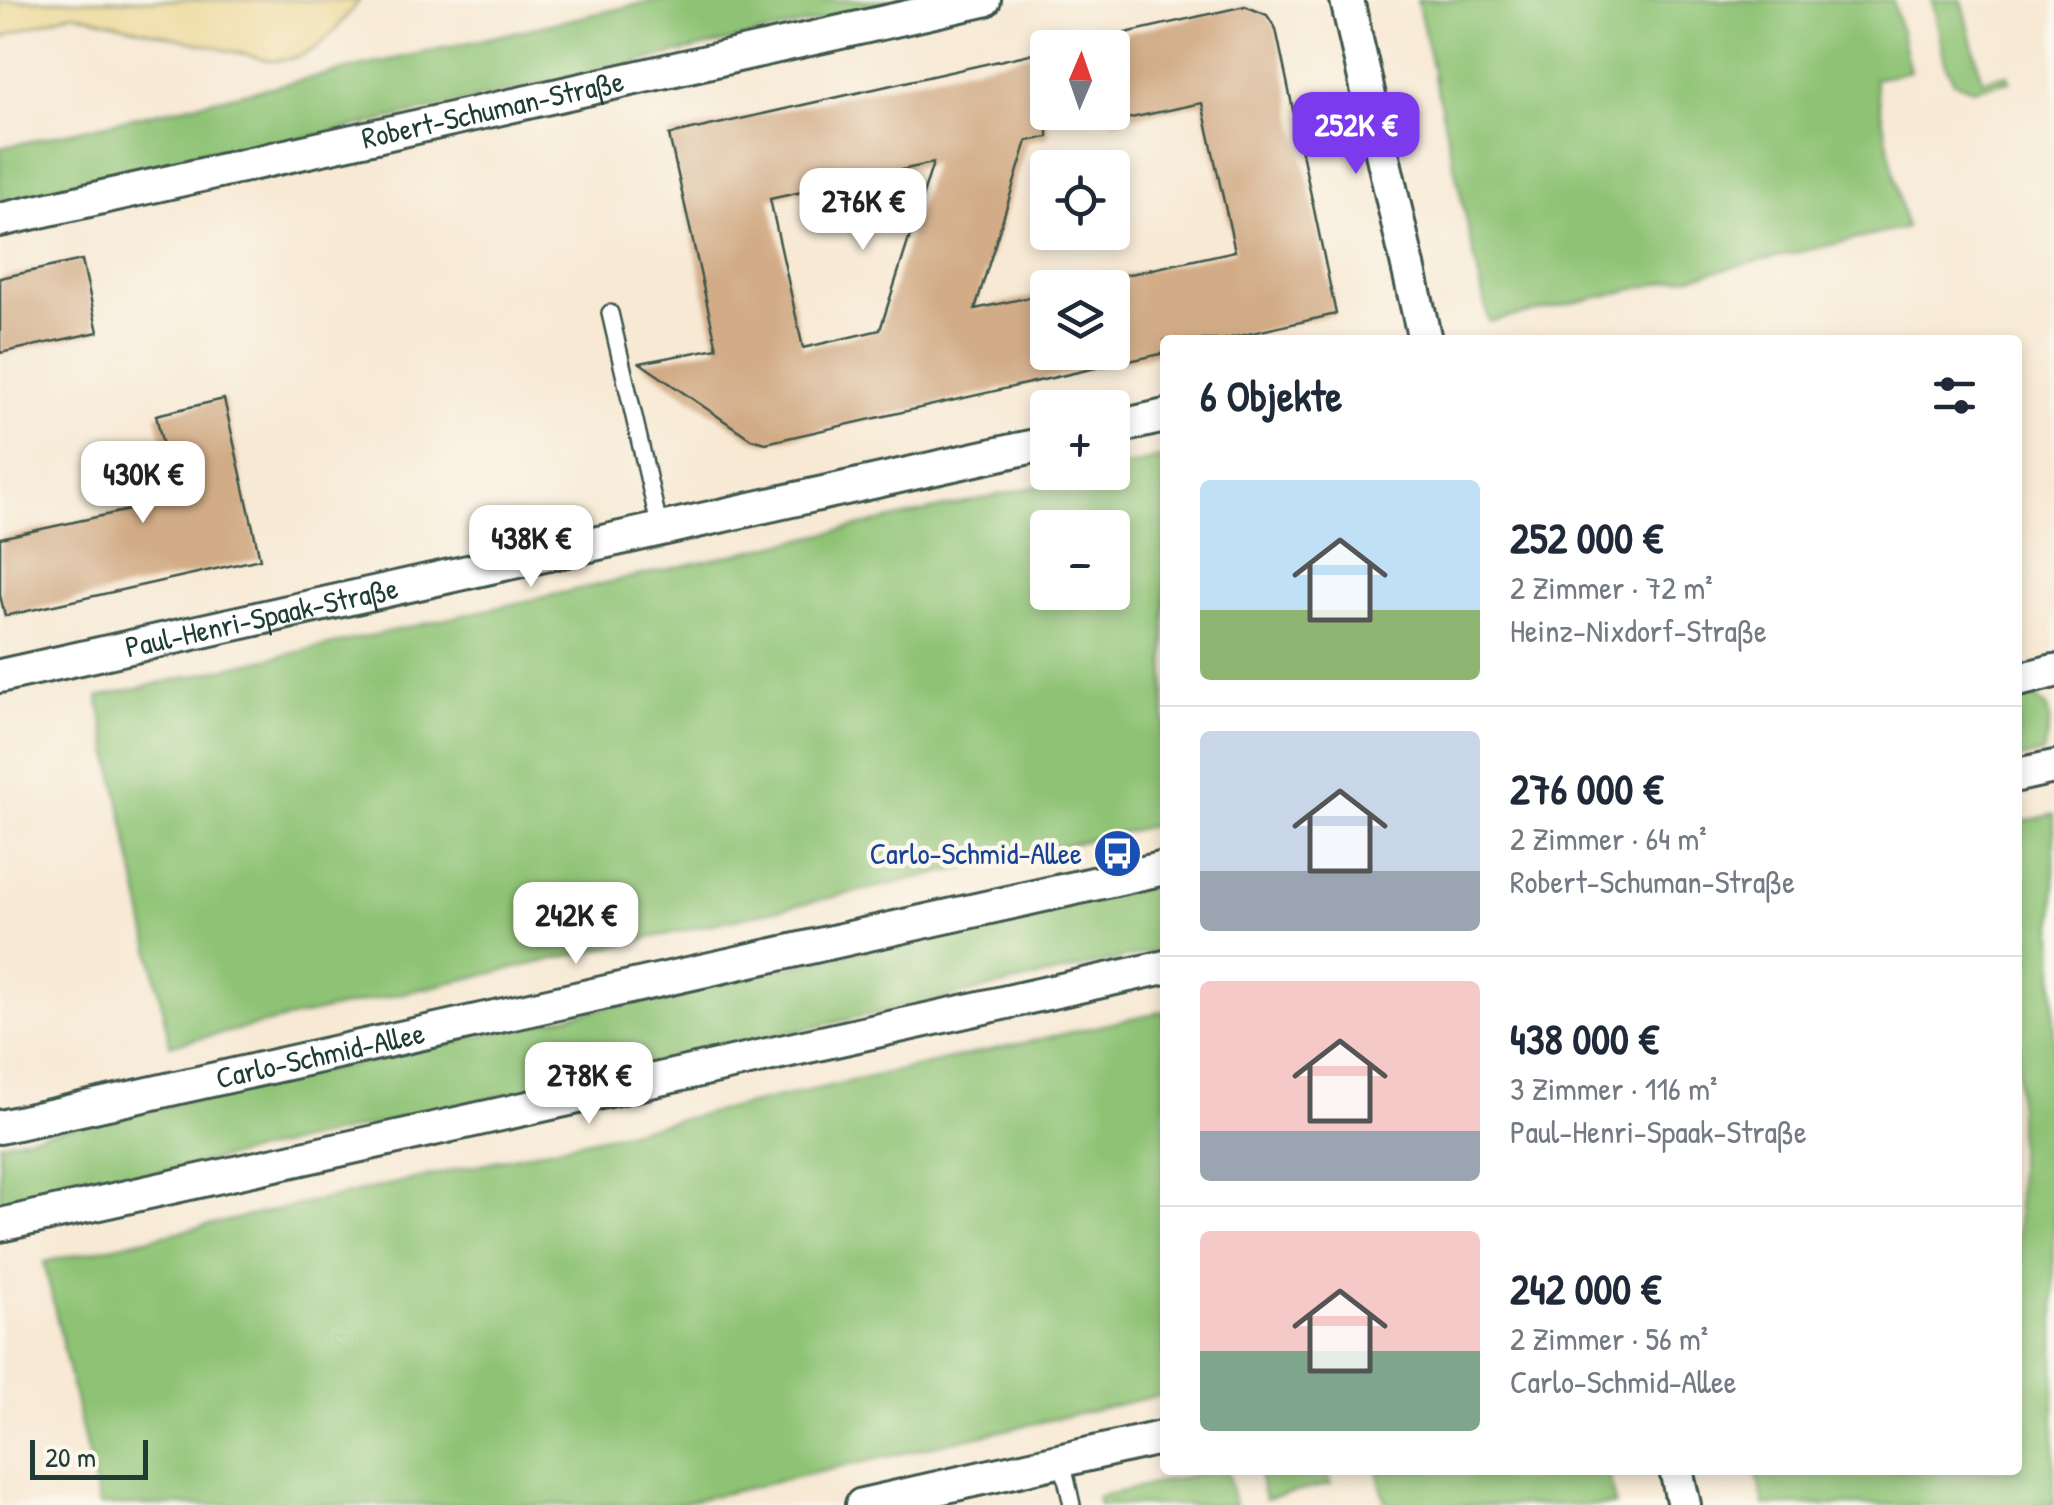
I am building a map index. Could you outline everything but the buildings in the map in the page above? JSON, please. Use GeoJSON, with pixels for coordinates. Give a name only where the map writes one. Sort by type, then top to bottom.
{"type":"FeatureCollection","features":[{"type":"Feature","properties":{"kind":"street","name":"Robert-Schuman-Straße"},"geometry":{"type":"LineString","coordinates":[[0,220],[984,0]]}},
{"type":"Feature","properties":{"kind":"street"},"geometry":{"type":"LineString","coordinates":[[1347,0],[1424,335]]}},
{"type":"Feature","properties":{"kind":"street"},"geometry":{"type":"LineString","coordinates":[[1130,424],[1160,417]]}},
{"type":"Feature","properties":{"kind":"street","name":"Paul-Henri-Spaak-Straße"},"geometry":{"type":"LineString","coordinates":[[0,676],[1030,446]]}},
{"type":"Feature","properties":{"kind":"street"},"geometry":{"type":"LineString","coordinates":[[2022,679],[2054,672]]}},
{"type":"Feature","properties":{"kind":"street"},"geometry":{"type":"LineString","coordinates":[[2022,775],[2054,768]]}},
{"type":"Feature","properties":{"kind":"street","name":"Carlo-Schmid-Allee"},"geometry":{"type":"LineString","coordinates":[[0,1128],[1160,869]]}},
{"type":"Feature","properties":{"kind":"street"},"geometry":{"type":"LineString","coordinates":[[0,1226],[1160,968]]}},
{"type":"Feature","properties":{"kind":"street"},"geometry":{"type":"LineString","coordinates":[[862,1505],[1160,1438]]}},
{"type":"Feature","properties":{"kind":"street"},"geometry":{"type":"LineString","coordinates":[[1677,1475],[1684,1505]]}},
{"type":"Feature","properties":{"kind":"lane"},"geometry":{"type":"LineString","coordinates":[[610,313],[660,529]]}},
{"type":"Feature","properties":{"kind":"lane"},"geometry":{"type":"LineString","coordinates":[[1062,1460],[1072,1505]]}},
{"type":"Feature","properties":{"kind":"green space"},"geometry":{"type":"Polygon","coordinates":[[[657,0],[909,0],[0,206],[0,148],[657,0]]]}},
{"type":"Feature","properties":{"kind":"green space"},"geometry":{"type":"Polygon","coordinates":[[[1417,0],[1893,0],[1910,71],[1874,79],[1906,228],[1489,322],[1417,0]]]}},
{"type":"Feature","properties":{"kind":"green space"},"geometry":{"type":"Polygon","coordinates":[[[1932,0],[1962,0],[1982,80],[2008,74],[2010,81],[1973,89],[1954,82],[1946,66],[1932,0]]]}},
{"type":"Feature","properties":{"kind":"green space"},"geometry":{"type":"Polygon","coordinates":[[[1160,458],[1160,824],[170,1045],[98,697],[1030,488],[1130,490],[1130,465],[1160,458]]]}},
{"type":"Feature","properties":{"kind":"green space"},"geometry":{"type":"Polygon","coordinates":[[[2022,692],[2039,700],[2048,713],[2049,730],[2043,753],[2022,758],[2022,692]]]}},
{"type":"Feature","properties":{"kind":"green space"},"geometry":{"type":"Polygon","coordinates":[[[2054,814],[2054,1505],[1764,1505],[1757,1475],[2022,1475],[2022,822],[2054,814]]]}},
{"type":"Feature","properties":{"kind":"green space"},"geometry":{"type":"Polygon","coordinates":[[[1160,884],[1160,950],[0,1208],[0,1143],[1160,884]]]}},
{"type":"Feature","properties":{"kind":"green space"},"geometry":{"type":"Polygon","coordinates":[[[1160,1012],[1160,1395],[673,1505],[99,1505],[44,1262],[1160,1012]]]}},
{"type":"Feature","properties":{"kind":"green space"},"geometry":{"type":"Polygon","coordinates":[[[1193,1475],[1228,1475],[1235,1505],[1099,1505],[1097,1497],[1193,1475]]]}},
{"type":"Feature","properties":{"kind":"green space"},"geometry":{"type":"Polygon","coordinates":[[[1259,1475],[1329,1475],[1331,1484],[1265,1499],[1259,1475]]]}},
{"type":"Feature","properties":{"kind":"green space"},"geometry":{"type":"Polygon","coordinates":[[[1378,1475],[1609,1475],[1615,1505],[1386,1505],[1378,1475]]]}},
{"type":"Feature","properties":{"kind":"sand"},"geometry":{"type":"Polygon","coordinates":[[[0,0],[360,0],[313,50],[272,61],[72,13],[0,40],[0,0]]]}},
{"type":"Feature","properties":{"kind":"place","name":"Carlo-Schmid-Allee"},"geometry":{"type":"Point","coordinates":[1117,854]}}]}
